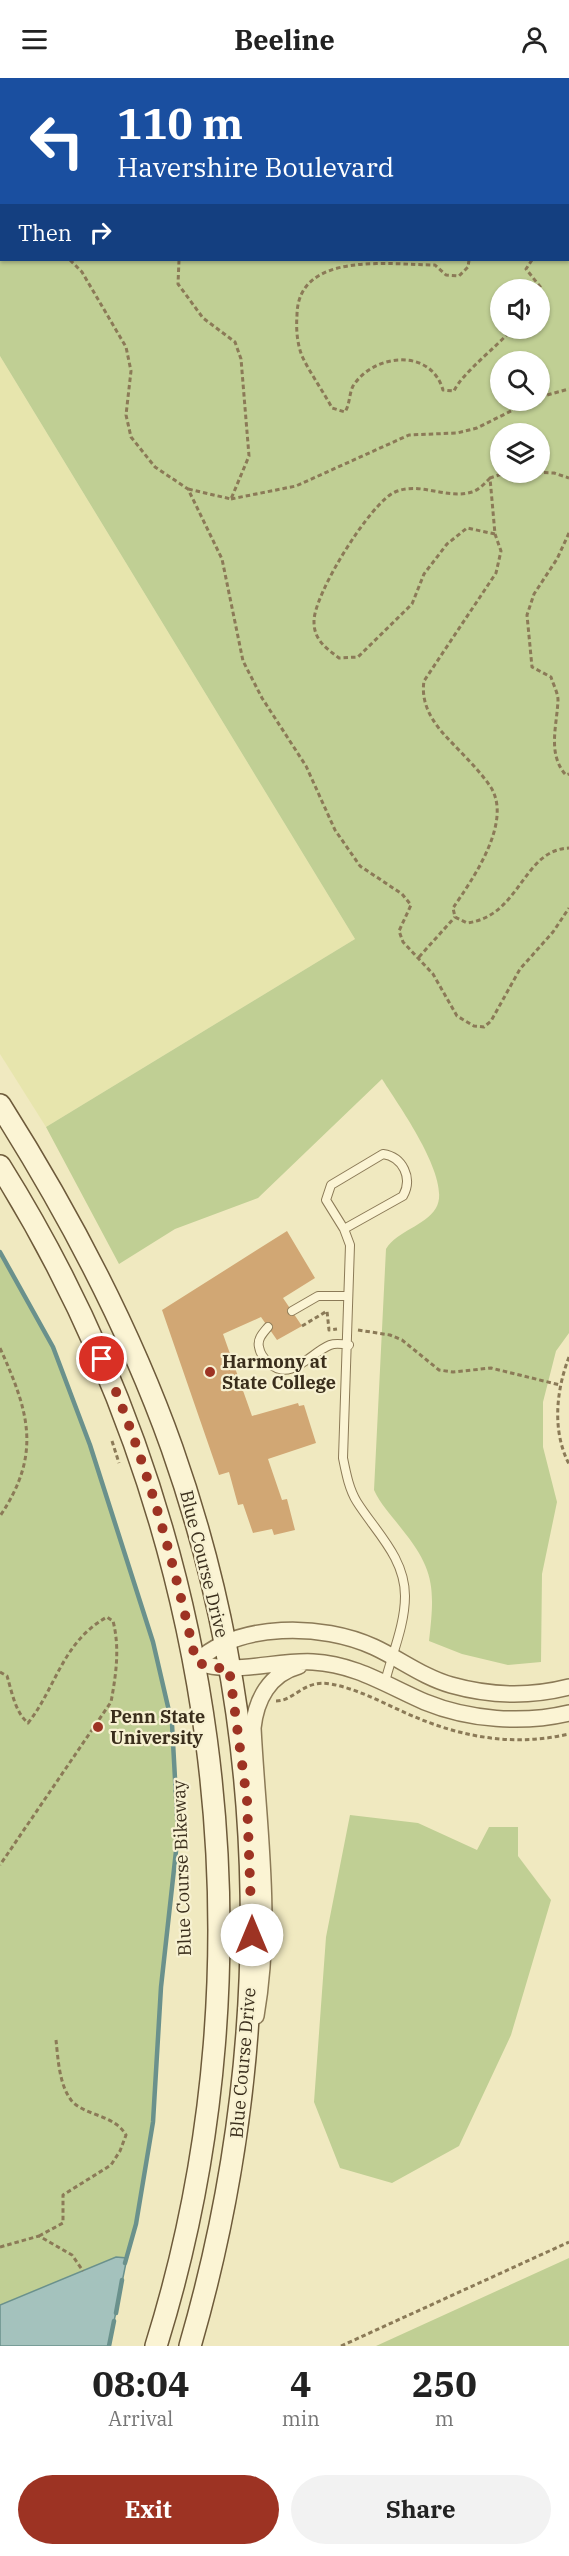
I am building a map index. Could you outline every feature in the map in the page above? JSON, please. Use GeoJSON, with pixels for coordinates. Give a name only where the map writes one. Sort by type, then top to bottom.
{"type":"FeatureCollection","features":[{"type":"Feature","properties":{"kind":"main road","name":"Blue Course Drive"},"geometry":{"type":"LineString","coordinates":[[0,1105],[55,1192],[96,1270],[153,1398],[191,1506],[229,1668],[244,1776],[251,1868],[252,1973],[244,2088],[225,2204],[190,2346]]}},
{"type":"Feature","properties":{"kind":"main road","name":"Blue Course Drive"},"geometry":{"type":"LineString","coordinates":[[0,1166],[49,1251],[110,1377],[175,1570],[196,1662],[208,1742],[216,1831],[219,1901],[218,2007],[201,2155],[178,2270],[156,2346]]}},
{"type":"Feature","properties":{"kind":"street"},"geometry":{"type":"LineString","coordinates":[[196,1662],[224,1641],[267,1633],[310,1631],[352,1639],[374,1647],[428,1676],[477,1691],[530,1694],[569,1688]]}},
{"type":"Feature","properties":{"kind":"street"},"geometry":{"type":"LineString","coordinates":[[196,1662],[214,1668],[313,1662],[342,1666],[385,1682],[427,1702],[470,1714],[515,1719],[569,1713]]}},
{"type":"Feature","properties":{"kind":"street"},"geometry":{"type":"LineString","coordinates":[[244,2088],[264,1970],[265,1901],[253,1738],[255,1708],[265,1689],[277,1677],[294,1667],[313,1662]]}},
{"type":"Feature","properties":{"kind":"lane"},"geometry":{"type":"LineString","coordinates":[[344,1229],[403,1196],[408,1187],[407,1176],[399,1161],[392,1155],[383,1154],[331,1185],[326,1200],[344,1229],[350,1245],[349,1345],[344,1458],[348,1482],[356,1501],[393,1552],[403,1580],[403,1614],[385,1682]]}},
{"type":"Feature","properties":{"kind":"lane"},"geometry":{"type":"LineString","coordinates":[[292,1311],[318,1296],[348,1296]]}},
{"type":"Feature","properties":{"kind":"lane"},"geometry":{"type":"LineString","coordinates":[[268,1328],[260,1337],[258,1346],[264,1358],[274,1368],[285,1370],[296,1367],[331,1344],[349,1345]]}},
{"type":"Feature","properties":{"kind":"path"},"geometry":{"type":"LineString","coordinates":[[71,261],[82,272],[126,347],[131,371],[126,415],[131,437],[154,467],[188,489],[231,499],[296,486],[410,435],[457,433],[477,428],[511,411]]}},
{"type":"Feature","properties":{"kind":"path"},"geometry":{"type":"LineString","coordinates":[[179,261],[178,284],[203,318],[235,342],[240,359],[249,456],[231,499]]}},
{"type":"Feature","properties":{"kind":"path"},"geometry":{"type":"LineString","coordinates":[[469,261],[468,267],[459,276],[446,275],[435,265],[358,264],[326,270],[309,281],[297,303],[296,333],[303,356],[332,408],[345,412],[351,403],[352,388],[368,370],[393,359],[418,361],[440,379],[443,390],[454,391],[459,379],[476,367],[503,339]]}},
{"type":"Feature","properties":{"kind":"path"},"geometry":{"type":"LineString","coordinates":[[531,261],[526,269],[534,279]]}},
{"type":"Feature","properties":{"kind":"path"},"geometry":{"type":"LineString","coordinates":[[550,394],[569,388]]}},
{"type":"Feature","properties":{"kind":"path"},"geometry":{"type":"LineString","coordinates":[[550,473],[569,478]]}},
{"type":"Feature","properties":{"kind":"path"},"geometry":{"type":"LineString","coordinates":[[490,478],[474,492],[453,495],[408,488],[393,493],[376,507],[336,564],[318,601],[314,622],[318,642],[339,658],[358,657],[412,604],[424,574],[447,544],[467,528],[495,534]]}},
{"type":"Feature","properties":{"kind":"path"},"geometry":{"type":"LineString","coordinates":[[455,917],[453,908],[483,864],[496,821],[496,805],[491,788],[434,722],[422,696],[424,681],[496,573],[501,551],[495,534],[490,483]]}},
{"type":"Feature","properties":{"kind":"path"},"geometry":{"type":"LineString","coordinates":[[188,489],[222,559],[243,661],[262,698],[306,766],[335,830],[360,866],[402,894],[411,905],[399,931],[403,942],[433,974],[457,1016],[474,1026],[484,1027],[491,1021],[520,969],[553,932],[569,908]]}},
{"type":"Feature","properties":{"kind":"path"},"geometry":{"type":"LineString","coordinates":[[569,533],[557,559],[534,594],[528,615],[532,667],[551,677],[558,698],[553,737],[559,767],[566,775],[569,774]]}},
{"type":"Feature","properties":{"kind":"path"},"geometry":{"type":"LineString","coordinates":[[455,917],[467,923],[476,922],[488,915],[512,898],[540,857],[558,849],[569,848]]}},
{"type":"Feature","properties":{"kind":"path"},"geometry":{"type":"LineString","coordinates":[[419,957],[455,917]]}},
{"type":"Feature","properties":{"kind":"path"},"geometry":{"type":"LineString","coordinates":[[302,1326],[327,1311],[329,1330],[348,1329],[390,1335],[402,1340],[439,1370],[453,1372],[491,1368],[509,1370],[560,1385]]}},
{"type":"Feature","properties":{"kind":"path"},"geometry":{"type":"LineString","coordinates":[[0,1348],[26,1416],[28,1438],[25,1468],[13,1497],[0,1516]]}},
{"type":"Feature","properties":{"kind":"path"},"geometry":{"type":"LineString","coordinates":[[569,1357],[560,1385],[559,1429],[569,1464]]}},
{"type":"Feature","properties":{"kind":"path"},"geometry":{"type":"LineString","coordinates":[[108,1430],[119,1463]]}},
{"type":"Feature","properties":{"kind":"path"},"geometry":{"type":"LineString","coordinates":[[0,1672],[7,1676],[15,1704],[28,1723],[76,1643],[95,1623],[107,1617],[113,1621],[117,1637],[116,1672],[111,1702],[0,1865]]}},
{"type":"Feature","properties":{"kind":"path"},"geometry":{"type":"LineString","coordinates":[[0,2247],[23,2243],[63,2223],[63,2195],[111,2165],[126,2135],[122,2127],[72,2101],[63,2082],[56,2040]]}},
{"type":"Feature","properties":{"kind":"path"},"geometry":{"type":"LineString","coordinates":[[39,2236],[72,2255],[83,2271]]}},
{"type":"Feature","properties":{"kind":"path"},"geometry":{"type":"LineString","coordinates":[[341,2346],[569,2242]]}},
{"type":"Feature","properties":{"kind":"shaded area"},"geometry":{"type":"Polygon","coordinates":[[[0,356],[355,939],[46,1127],[0,1054],[0,356]]]}},
{"type":"Feature","properties":{"kind":"green space"},"geometry":{"type":"Polygon","coordinates":[[[0,261],[569,261],[569,1333],[556,1351],[543,1402],[543,1447],[557,1502],[542,1574],[541,1662],[508,1665],[462,1654],[429,1641],[432,1593],[426,1568],[421,1556],[374,1490],[386,1249],[397,1237],[431,1214],[436,1208],[439,1195],[437,1179],[421,1142],[382,1079],[258,1198],[175,1229],[119,1264],[46,1127],[355,939],[0,356],[0,261]]]}},
{"type":"Feature","properties":{"kind":"green space","name":"Penn State University"},"geometry":{"type":"Polygon","coordinates":[[[0,1253],[53,1347],[90,1445],[153,1642],[172,1724],[178,1833],[161,1987],[153,2122],[136,2224],[127,2258],[116,2257],[0,2305],[0,1253]]]}},
{"type":"Feature","properties":{"kind":"green space"},"geometry":{"type":"Polygon","coordinates":[[[350,1815],[418,1823],[477,1850],[489,1827],[518,1827],[518,1856],[551,1900],[511,2035],[459,2146],[392,2183],[340,2168],[314,2102],[326,1937],[350,1815]]]}},
{"type":"Feature","properties":{"kind":"green space"},"geometry":{"type":"Polygon","coordinates":[[[569,2258],[569,2346],[376,2346],[569,2258]]]}},
{"type":"Feature","properties":{"kind":"water"},"geometry":{"type":"Polygon","coordinates":[[[116,2257],[127,2258],[109,2346],[0,2346],[0,2305],[116,2257]]]}},
{"type":"Feature","properties":{"kind":"building","name":"Harmony at State College"},"geometry":{"type":"Polygon","coordinates":[[[287,1231],[315,1278],[283,1298],[302,1326],[277,1340],[261,1317],[223,1334],[252,1416],[298,1403],[299,1406],[304,1405],[316,1443],[268,1459],[282,1500],[287,1499],[295,1530],[274,1535],[272,1529],[253,1533],[243,1504],[238,1505],[229,1472],[219,1475],[162,1310],[287,1231]]]}},
{"type":"Feature","properties":{"kind":"waterway"},"geometry":{"type":"LineString","coordinates":[[0,1252],[53,1347],[90,1445],[153,1642],[172,1724],[178,1833],[161,1987],[153,2122],[136,2224],[125,2263]]}},
{"type":"Feature","properties":{"kind":"waterway"},"geometry":{"type":"LineString","coordinates":[[116,2313],[122,2280]]}},
{"type":"Feature","properties":{"kind":"waterway"},"geometry":{"type":"LineString","coordinates":[[109,2346],[114,2321]]}},
{"type":"Feature","properties":{"kind":"place","name":"Harmony at State College"},"geometry":{"type":"Point","coordinates":[210,1372]}},
{"type":"Feature","properties":{"kind":"place","name":"Penn State University"},"geometry":{"type":"Point","coordinates":[98,1727]}},
{"type":"Feature","properties":{"kind":"route"},"geometry":{"type":"LineString","coordinates":[[102,1359],[158,1515],[175,1570],[196,1662],[214,1668],[229,1668],[247,1800],[252,1935]]}}]}
